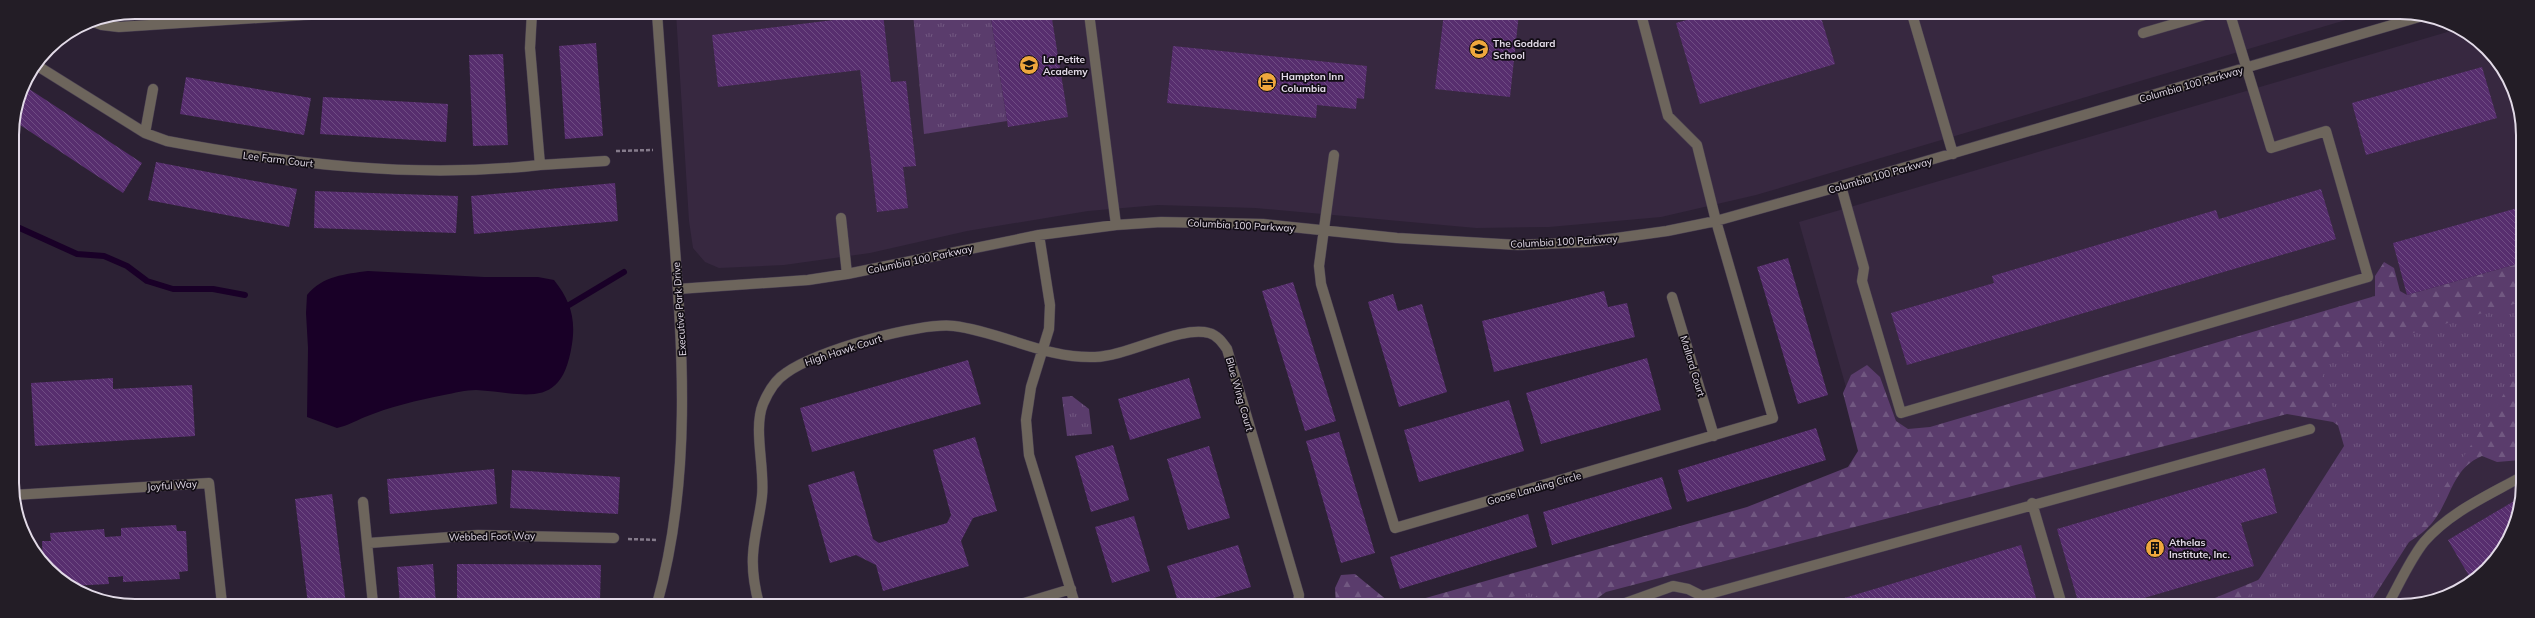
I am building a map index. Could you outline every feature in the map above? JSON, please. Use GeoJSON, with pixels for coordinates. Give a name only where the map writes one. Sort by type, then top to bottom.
{"type":"FeatureCollection","features":[{"type":"Feature","properties":{"kind":"street"},"geometry":{"type":"LineString","coordinates":[[100,24],[119,27],[242,19]]}},
{"type":"Feature","properties":{"kind":"street"},"geometry":{"type":"LineString","coordinates":[[532,19],[530,48],[540,165]]}},
{"type":"Feature","properties":{"kind":"street","name":"Executive Park Drive"},"geometry":{"type":"LineString","coordinates":[[657,19],[678,289],[683,420],[680,470],[672,541],[658,599]]}},
{"type":"Feature","properties":{"kind":"street"},"geometry":{"type":"LineString","coordinates":[[1090,19],[1116,225]]}},
{"type":"Feature","properties":{"kind":"street"},"geometry":{"type":"LineString","coordinates":[[1642,19],[1668,116],[1697,145],[1716,221]]}},
{"type":"Feature","properties":{"kind":"street"},"geometry":{"type":"LineString","coordinates":[[1913,19],[1952,154]]}},
{"type":"Feature","properties":{"kind":"street"},"geometry":{"type":"LineString","coordinates":[[2143,33],[2191,19]]}},
{"type":"Feature","properties":{"kind":"street"},"geometry":{"type":"LineString","coordinates":[[1841,186],[1864,268],[1862,281],[1901,413],[2368,277],[2326,131],[2271,148],[2245,68],[2231,19]]}},
{"type":"Feature","properties":{"kind":"street","name":"Columbia 100 Parkway"},"geometry":{"type":"LineString","coordinates":[[678,289],[756,284],[847,274],[1039,235],[1116,225],[1210,222],[1325,230],[1397,238],[1518,245],[1631,237],[1716,221],[1952,154],[2411,19]]}},
{"type":"Feature","properties":{"kind":"street","name":"Lee Farm Court"},"geometry":{"type":"LineString","coordinates":[[41,68],[146,133],[167,141],[308,164],[478,171],[540,165],[607,156]]}},
{"type":"Feature","properties":{"kind":"street"},"geometry":{"type":"LineString","coordinates":[[146,133],[153,89]]}},
{"type":"Feature","properties":{"kind":"street"},"geometry":{"type":"LineString","coordinates":[[1325,230],[1334,155]]}},
{"type":"Feature","properties":{"kind":"street"},"geometry":{"type":"LineString","coordinates":[[840,218],[847,274]]}},
{"type":"Feature","properties":{"kind":"street","name":"Goose Landing Circle"},"geometry":{"type":"LineString","coordinates":[[1325,230],[1319,266],[1321,284],[1395,528],[1773,418],[1716,221]]}},
{"type":"Feature","properties":{"kind":"street"},"geometry":{"type":"LineString","coordinates":[[1039,235],[1050,305],[1049,330],[1031,387],[1026,420],[1029,455],[1074,599]]}},
{"type":"Feature","properties":{"kind":"street","name":"Mallard Court"},"geometry":{"type":"LineString","coordinates":[[1672,297],[1714,436]]}},
{"type":"Feature","properties":{"kind":"street","name":"High Hawk Court"},"geometry":{"type":"LineString","coordinates":[[758,599],[752,556],[762,495],[760,435],[762,406],[770,389],[785,373],[808,360],[911,328],[933,325],[956,326],[1043,350]]}},
{"type":"Feature","properties":{"kind":"street","name":"Blue Wing Court"},"geometry":{"type":"LineString","coordinates":[[1043,350],[1077,358],[1102,357],[1189,332],[1211,333],[1220,340],[1227,349],[1299,595],[1299,599]]}},
{"type":"Feature","properties":{"kind":"street"},"geometry":{"type":"LineString","coordinates":[[1710,599],[2032,504],[2310,429]]}},
{"type":"Feature","properties":{"kind":"street"},"geometry":{"type":"LineString","coordinates":[[2391,599],[2424,543],[2438,528],[2451,517],[2516,480]]}},
{"type":"Feature","properties":{"kind":"street","name":"Joyful Way"},"geometry":{"type":"LineString","coordinates":[[19,495],[208,483],[221,599]]}},
{"type":"Feature","properties":{"kind":"street"},"geometry":{"type":"LineString","coordinates":[[363,502],[369,543],[373,599]]}},
{"type":"Feature","properties":{"kind":"street"},"geometry":{"type":"LineString","coordinates":[[2032,504],[2060,599]]}},
{"type":"Feature","properties":{"kind":"street","name":"Webbed Foot Way"},"geometry":{"type":"LineString","coordinates":[[369,543],[478,535],[618,538]]}},
{"type":"Feature","properties":{"kind":"street"},"geometry":{"type":"LineString","coordinates":[[1637,599],[1673,586],[1688,589],[1700,599]]}},
{"type":"Feature","properties":{"kind":"street"},"geometry":{"type":"LineString","coordinates":[[1038,599],[1071,589]]}},
{"type":"Feature","properties":{"kind":"path"},"geometry":{"type":"LineString","coordinates":[[607,156],[667,149]]}},
{"type":"Feature","properties":{"kind":"path"},"geometry":{"type":"LineString","coordinates":[[618,538],[642,539]]}},
{"type":"Feature","properties":{"kind":"shaded area"},"geometry":{"type":"Polygon","coordinates":[[[676,19],[2349,19],[1756,195],[1661,217],[1549,227],[1476,228],[1255,208],[1158,205],[1088,211],[967,231],[870,253],[784,265],[719,268],[705,262],[693,248],[689,221],[676,19]]]}},
{"type":"Feature","properties":{"kind":"shaded area"},"geometry":{"type":"Polygon","coordinates":[[[2450,31],[2471,43],[2492,64],[2504,84],[2510,98],[2516,127],[2516,491],[2514,506],[2504,534],[2492,554],[2482,565],[2464,579],[2451,587],[2430,595],[2408,599],[1545,599],[1873,482],[1799,222],[2450,31]]]}},
{"type":"Feature","properties":{"kind":"shaded area"},"geometry":{"type":"Polygon","coordinates":[[[368,271],[484,277],[538,277],[554,280],[560,287],[568,302],[573,326],[572,344],[567,365],[560,380],[550,389],[539,393],[511,394],[472,390],[424,399],[384,410],[337,428],[307,417],[307,295],[327,280],[343,275],[368,271]]]}},
{"type":"Feature","properties":{"kind":"green space"},"geometry":{"type":"Polygon","coordinates":[[[914,19],[991,19],[1007,121],[924,134],[914,19]]]}},
{"type":"Feature","properties":{"kind":"green space"},"geometry":{"type":"Polygon","coordinates":[[[2384,262],[2394,268],[2400,291],[2407,295],[2516,264],[2516,460],[2497,462],[2482,456],[2464,469],[2453,485],[2439,514],[2432,523],[2422,533],[2382,561],[2373,573],[2358,599],[2213,599],[2258,580],[2299,543],[2359,440],[2333,422],[2287,414],[1606,592],[1596,599],[1422,599],[1747,507],[1848,467],[1858,451],[1843,393],[1851,375],[1867,365],[1880,377],[1896,421],[1908,429],[1930,427],[2375,296],[2375,276],[2384,262]]]}},
{"type":"Feature","properties":{"kind":"green space"},"geometry":{"type":"Polygon","coordinates":[[[2516,303],[2516,375],[2372,599],[2246,599],[2344,446],[2319,360],[2516,303]]]}},
{"type":"Feature","properties":{"kind":"green space"},"geometry":{"type":"Polygon","coordinates":[[[1072,396],[1089,409],[1092,434],[1067,436],[1062,397],[1072,396]]]}},
{"type":"Feature","properties":{"kind":"green space"},"geometry":{"type":"Polygon","coordinates":[[[1355,574],[1386,599],[1336,599],[1335,588],[1341,575],[1355,574]]]}},
{"type":"Feature","properties":{"kind":"green space"},"geometry":{"type":"Polygon","coordinates":[[[1545,587],[1534,599],[1506,599],[1545,587]]]}},
{"type":"Feature","properties":{"kind":"building"},"geometry":{"type":"Polygon","coordinates":[[[842,19],[884,19],[891,82],[906,81],[916,166],[903,167],[908,208],[877,212],[860,70],[718,87],[712,35],[842,19]]]}},
{"type":"Feature","properties":{"kind":"building","name":"La Petite Academy"},"geometry":{"type":"Polygon","coordinates":[[[991,19],[1052,19],[1068,117],[1008,127],[991,19]]]}},
{"type":"Feature","properties":{"kind":"building"},"geometry":{"type":"Polygon","coordinates":[[[1443,19],[1518,19],[1510,97],[1435,89],[1443,19]]]}},
{"type":"Feature","properties":{"kind":"building"},"geometry":{"type":"Polygon","coordinates":[[[1690,19],[1822,19],[1835,64],[1700,104],[1676,23],[1690,19]]]}},
{"type":"Feature","properties":{"kind":"building"},"geometry":{"type":"Polygon","coordinates":[[[596,43],[603,136],[565,139],[559,46],[596,43]]]}},
{"type":"Feature","properties":{"kind":"building","name":"Hampton Inn Columbia"},"geometry":{"type":"Polygon","coordinates":[[[1173,46],[1367,66],[1364,99],[1357,98],[1356,109],[1317,105],[1316,118],[1167,103],[1173,46]]]}},
{"type":"Feature","properties":{"kind":"building"},"geometry":{"type":"Polygon","coordinates":[[[503,54],[508,145],[473,146],[469,55],[503,54]]]}},
{"type":"Feature","properties":{"kind":"building"},"geometry":{"type":"Polygon","coordinates":[[[2482,67],[2497,118],[2366,155],[2352,103],[2482,67]]]}},
{"type":"Feature","properties":{"kind":"building"},"geometry":{"type":"Polygon","coordinates":[[[186,77],[311,98],[304,135],[180,114],[186,77]]]}},
{"type":"Feature","properties":{"kind":"building"},"geometry":{"type":"Polygon","coordinates":[[[29,89],[142,163],[123,193],[19,125],[21,112],[29,89]]]}},
{"type":"Feature","properties":{"kind":"building"},"geometry":{"type":"Polygon","coordinates":[[[323,97],[448,104],[446,142],[320,134],[323,97]]]}},
{"type":"Feature","properties":{"kind":"building"},"geometry":{"type":"Polygon","coordinates":[[[156,162],[297,189],[289,227],[148,200],[156,162]]]}},
{"type":"Feature","properties":{"kind":"building"},"geometry":{"type":"Polygon","coordinates":[[[615,183],[618,221],[474,234],[471,196],[615,183]]]}},
{"type":"Feature","properties":{"kind":"building"},"geometry":{"type":"Polygon","coordinates":[[[2321,189],[2336,239],[1907,365],[1891,313],[1994,283],[1992,276],[2216,210],[2219,219],[2321,189]]]}},
{"type":"Feature","properties":{"kind":"building"},"geometry":{"type":"Polygon","coordinates":[[[315,191],[458,196],[456,233],[314,228],[315,191]]]}},
{"type":"Feature","properties":{"kind":"building"},"geometry":{"type":"Polygon","coordinates":[[[2516,208],[2516,264],[2407,295],[2393,243],[2516,208]]]}},
{"type":"Feature","properties":{"kind":"building"},"geometry":{"type":"Polygon","coordinates":[[[1788,258],[1828,395],[1798,404],[1757,267],[1788,258]]]}},
{"type":"Feature","properties":{"kind":"building"},"geometry":{"type":"Polygon","coordinates":[[[1293,282],[1336,421],[1305,431],[1262,291],[1293,282]]]}},
{"type":"Feature","properties":{"kind":"building"},"geometry":{"type":"Polygon","coordinates":[[[1604,291],[1608,307],[1627,303],[1635,337],[1494,372],[1482,321],[1604,291]]]}},
{"type":"Feature","properties":{"kind":"building"},"geometry":{"type":"Polygon","coordinates":[[[1393,294],[1398,311],[1422,304],[1447,392],[1399,407],[1368,302],[1393,294]]]}},
{"type":"Feature","properties":{"kind":"building"},"geometry":{"type":"Polygon","coordinates":[[[1647,358],[1661,410],[1541,444],[1526,393],[1647,358]]]}},
{"type":"Feature","properties":{"kind":"building"},"geometry":{"type":"Polygon","coordinates":[[[968,360],[981,404],[812,452],[800,408],[968,360]]]}},
{"type":"Feature","properties":{"kind":"building"},"geometry":{"type":"Polygon","coordinates":[[[113,378],[113,389],[192,385],[195,436],[35,446],[31,383],[113,378]]]}},
{"type":"Feature","properties":{"kind":"building"},"geometry":{"type":"Polygon","coordinates":[[[1189,378],[1201,418],[1130,440],[1118,399],[1189,378]]]}},
{"type":"Feature","properties":{"kind":"building"},"geometry":{"type":"Polygon","coordinates":[[[1509,400],[1524,451],[1419,482],[1404,430],[1509,400]]]}},
{"type":"Feature","properties":{"kind":"building"},"geometry":{"type":"Polygon","coordinates":[[[1816,428],[1826,460],[1687,502],[1678,470],[1816,428]]]}},
{"type":"Feature","properties":{"kind":"building"},"geometry":{"type":"Polygon","coordinates":[[[1339,432],[1375,553],[1341,563],[1306,441],[1339,432]]]}},
{"type":"Feature","properties":{"kind":"building"},"geometry":{"type":"Polygon","coordinates":[[[975,437],[997,511],[973,518],[961,541],[969,566],[883,591],[876,565],[856,555],[830,563],[808,485],[854,471],[873,539],[879,543],[947,523],[951,515],[933,450],[975,437]]]}},
{"type":"Feature","properties":{"kind":"building"},"geometry":{"type":"Polygon","coordinates":[[[1113,445],[1129,500],[1091,512],[1075,456],[1113,445]]]}},
{"type":"Feature","properties":{"kind":"building"},"geometry":{"type":"Polygon","coordinates":[[[1209,446],[1230,518],[1188,530],[1167,459],[1209,446]]]}},
{"type":"Feature","properties":{"kind":"building","name":"Athelas Institute, Inc."},"geometry":{"type":"Polygon","coordinates":[[[2265,468],[2277,513],[2241,523],[2254,566],[2141,599],[2077,599],[2057,529],[2265,468]]]}},
{"type":"Feature","properties":{"kind":"building"},"geometry":{"type":"Polygon","coordinates":[[[494,469],[497,504],[390,514],[387,479],[494,469]]]}},
{"type":"Feature","properties":{"kind":"building"},"geometry":{"type":"Polygon","coordinates":[[[512,470],[620,477],[618,514],[510,508],[512,470]]]}},
{"type":"Feature","properties":{"kind":"building"},"geometry":{"type":"Polygon","coordinates":[[[1662,477],[1672,509],[1552,545],[1543,512],[1662,477]]]}},
{"type":"Feature","properties":{"kind":"building"},"geometry":{"type":"Polygon","coordinates":[[[332,494],[345,599],[307,599],[295,499],[332,494]]]}},
{"type":"Feature","properties":{"kind":"building"},"geometry":{"type":"Polygon","coordinates":[[[2515,501],[2510,520],[2500,541],[2492,554],[2482,565],[2469,575],[2448,540],[2515,501]]]}},
{"type":"Feature","properties":{"kind":"building"},"geometry":{"type":"Polygon","coordinates":[[[1528,514],[1537,547],[1400,589],[1390,557],[1528,514]]]}},
{"type":"Feature","properties":{"kind":"building"},"geometry":{"type":"Polygon","coordinates":[[[1134,516],[1150,571],[1112,583],[1095,527],[1134,516]]]}},
{"type":"Feature","properties":{"kind":"building"},"geometry":{"type":"Polygon","coordinates":[[[176,525],[177,531],[186,531],[188,571],[179,572],[180,579],[123,582],[123,576],[108,577],[109,584],[81,585],[64,575],[43,553],[42,541],[51,541],[50,533],[104,529],[105,537],[121,536],[121,528],[176,525]]]}},
{"type":"Feature","properties":{"kind":"building"},"geometry":{"type":"Polygon","coordinates":[[[1238,545],[1251,587],[1210,599],[1177,599],[1167,566],[1238,545]]]}},
{"type":"Feature","properties":{"kind":"building"},"geometry":{"type":"Polygon","coordinates":[[[2021,545],[2036,599],[1841,599],[2021,545]]]}},
{"type":"Feature","properties":{"kind":"building"},"geometry":{"type":"Polygon","coordinates":[[[433,564],[436,599],[400,599],[397,567],[433,564]]]}},
{"type":"Feature","properties":{"kind":"building"},"geometry":{"type":"Polygon","coordinates":[[[457,564],[601,565],[600,599],[457,599],[457,564]]]}},
{"type":"Feature","properties":{"kind":"waterway"},"geometry":{"type":"LineString","coordinates":[[19,228],[77,254],[104,256],[127,266],[147,281],[173,289],[213,289],[245,295]]}},
{"type":"Feature","properties":{"kind":"waterway"},"geometry":{"type":"LineString","coordinates":[[569,305],[624,272]]}},
{"type":"Feature","properties":{"kind":"place","name":"The Goddard School"},"geometry":{"type":"Point","coordinates":[1479,49]}},
{"type":"Feature","properties":{"kind":"place","name":"La Petite Academy"},"geometry":{"type":"Point","coordinates":[1029,65]}},
{"type":"Feature","properties":{"kind":"place","name":"Hampton Inn Columbia"},"geometry":{"type":"Point","coordinates":[1267,82]}},
{"type":"Feature","properties":{"kind":"place","name":"Athelas Institute, Inc."},"geometry":{"type":"Point","coordinates":[2155,548]}}]}
